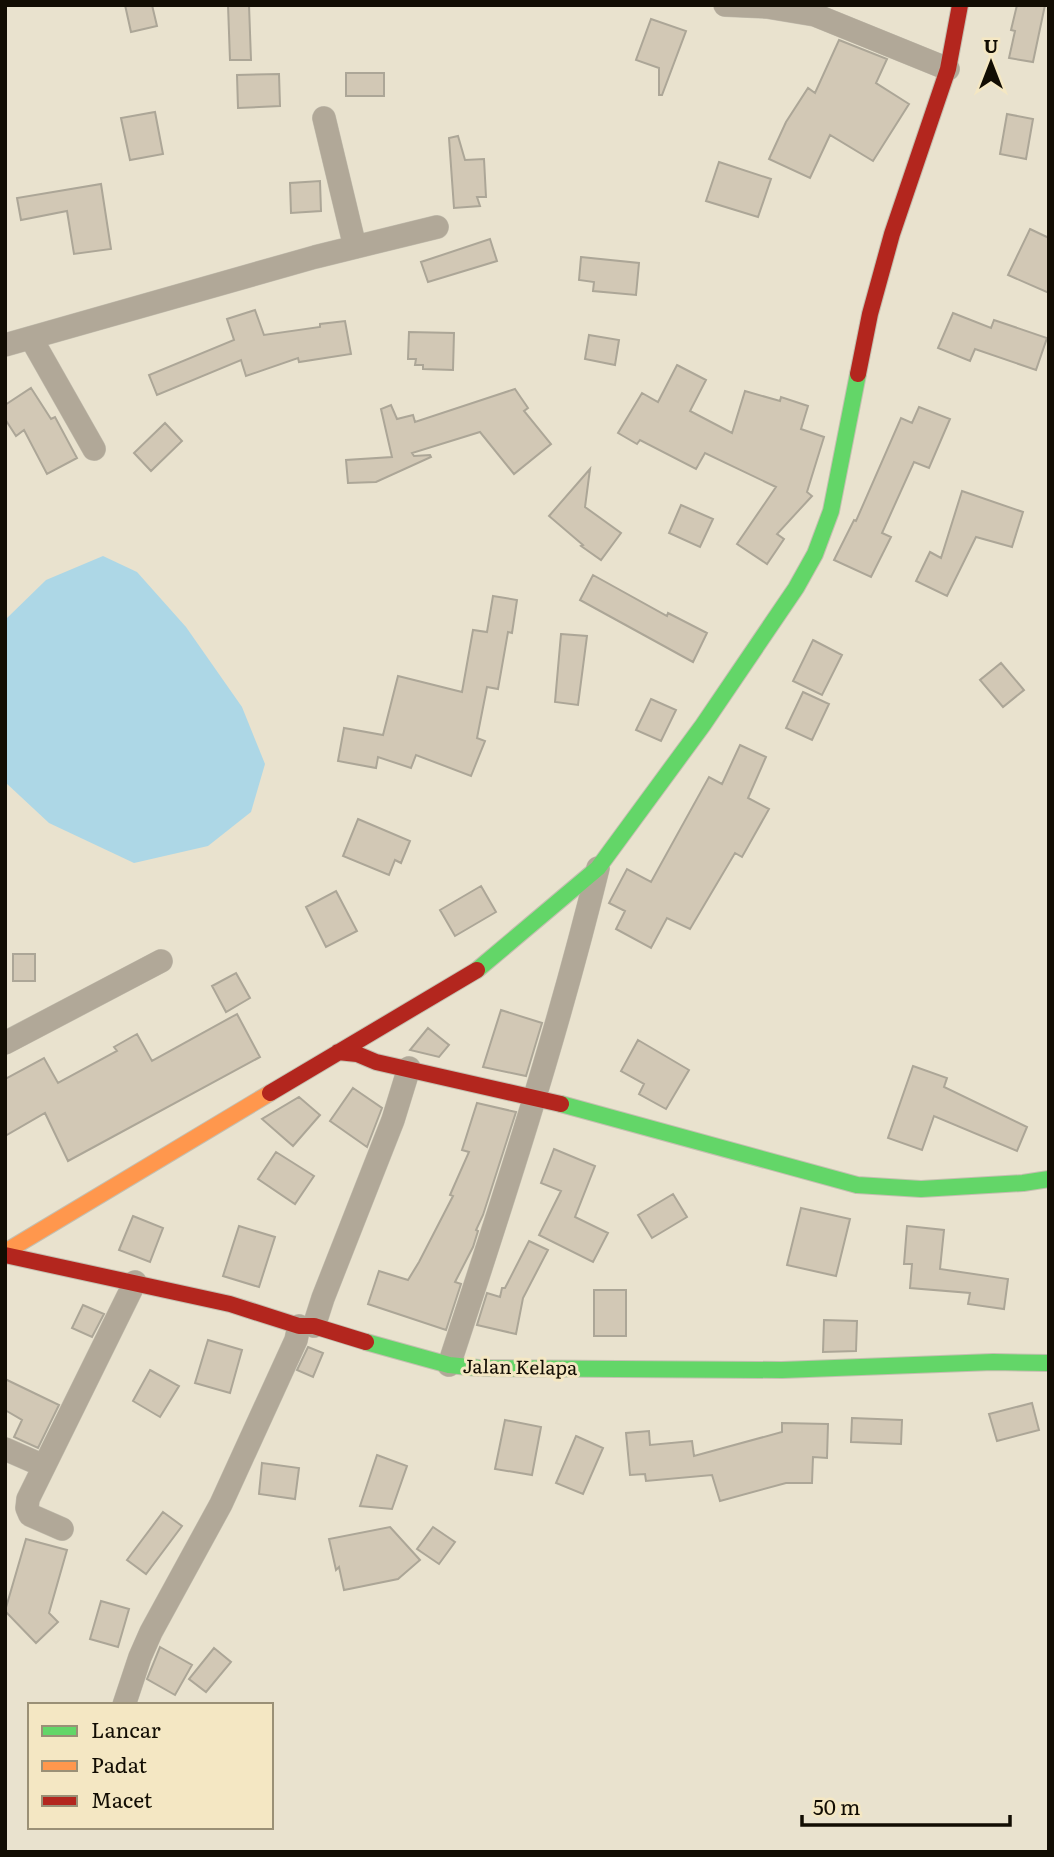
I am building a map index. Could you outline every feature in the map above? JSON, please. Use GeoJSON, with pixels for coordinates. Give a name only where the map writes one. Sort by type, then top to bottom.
{"type":"FeatureCollection","features":[{"type":"Feature","properties":{"kind":"street"},"geometry":{"type":"LineString","coordinates":[[725,5],[767,7],[815,15],[948,69]]}},
{"type":"Feature","properties":{"kind":"street"},"geometry":{"type":"LineString","coordinates":[[5,1254],[485,965],[592,876],[703,725],[796,588],[815,554],[831,511],[870,314],[891,234],[948,69],[960,5]]}},
{"type":"Feature","properties":{"kind":"street"},"geometry":{"type":"LineString","coordinates":[[324,118],[355,247]]}},
{"type":"Feature","properties":{"kind":"street"},"geometry":{"type":"LineString","coordinates":[[5,345],[355,247],[437,227]]}},
{"type":"Feature","properties":{"kind":"street"},"geometry":{"type":"LineString","coordinates":[[31,338],[94,449]]}},
{"type":"Feature","properties":{"kind":"street"},"geometry":{"type":"LineString","coordinates":[[449,1365],[534,1097],[598,868]]}},
{"type":"Feature","properties":{"kind":"street"},"geometry":{"type":"LineString","coordinates":[[5,1043],[161,961]]}},
{"type":"Feature","properties":{"kind":"street"},"geometry":{"type":"LineString","coordinates":[[338,1052],[357,1054],[376,1062],[534,1097],[857,1185],[921,1189],[1049,1179]]}},
{"type":"Feature","properties":{"kind":"street"},"geometry":{"type":"LineString","coordinates":[[125,1703],[147,1640],[242,1461],[296,1340],[323,1298],[393,1121],[409,1068]]}},
{"type":"Feature","properties":{"kind":"street","name":"Jalan Kelapa"},"geometry":{"type":"LineString","coordinates":[[5,1254],[230,1304],[449,1365],[479,1368],[662,1371],[814,1370],[935,1364],[1049,1363]]}},
{"type":"Feature","properties":{"kind":"street"},"geometry":{"type":"LineString","coordinates":[[62,1529],[28,1512],[28,1499],[135,1282]]}},
{"type":"Feature","properties":{"kind":"street"},"geometry":{"type":"LineString","coordinates":[[5,1449],[44,1466]]}},
{"type":"Feature","properties":{"kind":"water"},"geometry":{"type":"Polygon","coordinates":[[[103,556],[137,572],[186,627],[242,707],[265,764],[251,812],[208,846],[134,863],[49,823],[5,782],[5,620],[46,580],[103,556]]]}},
{"type":"Feature","properties":{"kind":"building"},"geometry":{"type":"Polygon","coordinates":[[[125,5],[152,5],[157,26],[131,32],[125,5]]]}},
{"type":"Feature","properties":{"kind":"building"},"geometry":{"type":"Polygon","coordinates":[[[228,5],[249,5],[251,60],[230,60],[228,5]]]}},
{"type":"Feature","properties":{"kind":"building"},"geometry":{"type":"Polygon","coordinates":[[[1017,5],[1045,5],[1033,62],[1009,58],[1015,31],[1011,30],[1017,5]]]}},
{"type":"Feature","properties":{"kind":"building"},"geometry":{"type":"Polygon","coordinates":[[[651,19],[686,31],[662,95],[659,95],[659,68],[636,60],[651,19]]]}},
{"type":"Feature","properties":{"kind":"building"},"geometry":{"type":"Polygon","coordinates":[[[839,40],[887,59],[876,83],[909,104],[873,161],[830,135],[810,178],[769,159],[786,122],[808,88],[815,93],[839,40]]]}},
{"type":"Feature","properties":{"kind":"building"},"geometry":{"type":"Polygon","coordinates":[[[346,73],[384,73],[384,96],[346,96],[346,73]]]}},
{"type":"Feature","properties":{"kind":"building"},"geometry":{"type":"Polygon","coordinates":[[[279,74],[280,106],[238,108],[237,75],[279,74]]]}},
{"type":"Feature","properties":{"kind":"building"},"geometry":{"type":"Polygon","coordinates":[[[155,112],[163,154],[130,160],[121,118],[155,112]]]}},
{"type":"Feature","properties":{"kind":"building"},"geometry":{"type":"Polygon","coordinates":[[[1007,114],[1033,119],[1026,159],[1000,154],[1007,114]]]}},
{"type":"Feature","properties":{"kind":"building"},"geometry":{"type":"Polygon","coordinates":[[[458,136],[465,160],[484,159],[486,197],[477,197],[480,206],[454,208],[449,138],[458,136]]]}},
{"type":"Feature","properties":{"kind":"building"},"geometry":{"type":"Polygon","coordinates":[[[719,162],[771,179],[758,217],[706,201],[719,162]]]}},
{"type":"Feature","properties":{"kind":"building"},"geometry":{"type":"Polygon","coordinates":[[[320,181],[321,211],[291,213],[290,183],[320,181]]]}},
{"type":"Feature","properties":{"kind":"building"},"geometry":{"type":"Polygon","coordinates":[[[101,184],[111,249],[74,254],[67,211],[21,220],[17,198],[101,184]]]}},
{"type":"Feature","properties":{"kind":"building"},"geometry":{"type":"Polygon","coordinates":[[[1030,229],[1049,238],[1049,293],[1008,275],[1030,229]]]}},
{"type":"Feature","properties":{"kind":"building"},"geometry":{"type":"Polygon","coordinates":[[[490,239],[497,261],[428,282],[421,262],[490,239]]]}},
{"type":"Feature","properties":{"kind":"building"},"geometry":{"type":"Polygon","coordinates":[[[581,257],[639,263],[636,295],[593,291],[594,282],[579,280],[581,257]]]}},
{"type":"Feature","properties":{"kind":"building"},"geometry":{"type":"Polygon","coordinates":[[[255,310],[264,335],[345,321],[351,354],[299,362],[298,358],[246,376],[241,360],[157,395],[149,375],[234,340],[227,319],[255,310]]]}},
{"type":"Feature","properties":{"kind":"building"},"geometry":{"type":"Polygon","coordinates":[[[953,313],[991,328],[994,320],[1047,338],[1036,370],[975,349],[970,361],[938,348],[953,313]]]}},
{"type":"Feature","properties":{"kind":"building"},"geometry":{"type":"Polygon","coordinates":[[[409,332],[454,333],[453,370],[423,369],[423,365],[415,365],[416,359],[408,359],[409,332]]]}},
{"type":"Feature","properties":{"kind":"building"},"geometry":{"type":"Polygon","coordinates":[[[589,335],[619,340],[615,365],[585,359],[589,335]]]}},
{"type":"Feature","properties":{"kind":"building"},"geometry":{"type":"Polygon","coordinates":[[[677,365],[706,380],[690,411],[732,433],[745,391],[780,401],[781,397],[808,406],[801,429],[824,437],[807,492],[812,496],[777,534],[784,539],[767,564],[737,544],[776,487],[705,453],[696,469],[640,440],[637,444],[618,433],[642,393],[658,402],[677,365]]]}},
{"type":"Feature","properties":{"kind":"building"},"geometry":{"type":"Polygon","coordinates":[[[31,388],[51,419],[55,417],[77,458],[47,474],[24,430],[16,436],[5,419],[5,405],[31,388]]]}},
{"type":"Feature","properties":{"kind":"building"},"geometry":{"type":"Polygon","coordinates":[[[515,389],[528,408],[524,411],[551,444],[514,474],[480,432],[412,453],[414,456],[431,457],[376,482],[348,483],[346,460],[392,457],[381,409],[391,405],[397,419],[413,415],[415,422],[515,389]]]}},
{"type":"Feature","properties":{"kind":"building"},"geometry":{"type":"Polygon","coordinates":[[[919,407],[950,419],[929,468],[914,462],[882,533],[891,537],[871,577],[834,560],[854,520],[856,521],[901,418],[912,423],[919,407]]]}},
{"type":"Feature","properties":{"kind":"building"},"geometry":{"type":"Polygon","coordinates":[[[165,423],[182,441],[151,471],[134,453],[165,423]]]}},
{"type":"Feature","properties":{"kind":"building"},"geometry":{"type":"Polygon","coordinates":[[[590,469],[585,507],[621,533],[601,560],[581,546],[583,545],[549,516],[590,469]]]}},
{"type":"Feature","properties":{"kind":"building"},"geometry":{"type":"Polygon","coordinates":[[[962,491],[1023,512],[1012,547],[976,537],[947,596],[916,581],[930,552],[941,558],[962,491]]]}},
{"type":"Feature","properties":{"kind":"building"},"geometry":{"type":"Polygon","coordinates":[[[681,505],[713,519],[700,547],[669,533],[681,505]]]}},
{"type":"Feature","properties":{"kind":"building"},"geometry":{"type":"Polygon","coordinates":[[[593,575],[667,616],[668,613],[707,633],[693,662],[580,600],[593,575]]]}},
{"type":"Feature","properties":{"kind":"building"},"geometry":{"type":"Polygon","coordinates":[[[493,596],[517,600],[512,633],[508,632],[498,689],[487,687],[477,738],[485,741],[471,776],[416,755],[411,768],[378,757],[376,768],[338,761],[344,728],[383,735],[398,676],[462,692],[473,630],[487,632],[493,596]]]}},
{"type":"Feature","properties":{"kind":"building"},"geometry":{"type":"Polygon","coordinates":[[[561,634],[587,636],[578,705],[555,702],[561,634]]]}},
{"type":"Feature","properties":{"kind":"building"},"geometry":{"type":"Polygon","coordinates":[[[813,640],[842,655],[822,695],[793,681],[813,640]]]}},
{"type":"Feature","properties":{"kind":"building"},"geometry":{"type":"Polygon","coordinates":[[[1001,663],[1024,690],[1003,707],[980,680],[1001,663]]]}},
{"type":"Feature","properties":{"kind":"building"},"geometry":{"type":"Polygon","coordinates":[[[803,692],[829,704],[812,740],[786,728],[803,692]]]}},
{"type":"Feature","properties":{"kind":"building"},"geometry":{"type":"Polygon","coordinates":[[[651,699],[676,710],[661,741],[636,730],[651,699]]]}},
{"type":"Feature","properties":{"kind":"building"},"geometry":{"type":"Polygon","coordinates":[[[740,745],[766,757],[748,798],[769,809],[742,857],[735,853],[690,929],[667,918],[651,948],[616,929],[625,911],[609,903],[627,869],[651,882],[709,777],[722,784],[740,745]]]}},
{"type":"Feature","properties":{"kind":"building"},"geometry":{"type":"Polygon","coordinates":[[[358,819],[410,841],[401,863],[395,860],[389,875],[343,856],[358,819]]]}},
{"type":"Feature","properties":{"kind":"building"},"geometry":{"type":"Polygon","coordinates":[[[481,886],[496,912],[455,936],[440,910],[481,886]]]}},
{"type":"Feature","properties":{"kind":"building"},"geometry":{"type":"Polygon","coordinates":[[[336,891],[357,931],[326,947],[306,907],[336,891]]]}},
{"type":"Feature","properties":{"kind":"building"},"geometry":{"type":"Polygon","coordinates":[[[13,954],[35,954],[35,981],[13,981],[13,954]]]}},
{"type":"Feature","properties":{"kind":"building"},"geometry":{"type":"Polygon","coordinates":[[[236,973],[250,998],[226,1012],[212,986],[236,973]]]}},
{"type":"Feature","properties":{"kind":"building"},"geometry":{"type":"Polygon","coordinates":[[[501,1010],[542,1023],[526,1076],[483,1067],[501,1010]]]}},
{"type":"Feature","properties":{"kind":"building"},"geometry":{"type":"Polygon","coordinates":[[[237,1014],[260,1057],[68,1161],[45,1113],[5,1136],[5,1079],[44,1058],[58,1083],[117,1051],[114,1047],[137,1034],[152,1061],[237,1014]]]}},
{"type":"Feature","properties":{"kind":"building"},"geometry":{"type":"Polygon","coordinates":[[[428,1028],[449,1045],[439,1057],[410,1050],[428,1028]]]}},
{"type":"Feature","properties":{"kind":"building"},"geometry":{"type":"Polygon","coordinates":[[[638,1040],[689,1070],[666,1109],[639,1094],[644,1084],[621,1071],[638,1040]]]}},
{"type":"Feature","properties":{"kind":"building"},"geometry":{"type":"Polygon","coordinates":[[[913,1066],[947,1078],[944,1087],[1027,1127],[1017,1151],[934,1116],[922,1150],[888,1138],[913,1066]]]}},
{"type":"Feature","properties":{"kind":"building"},"geometry":{"type":"Polygon","coordinates":[[[353,1088],[382,1108],[367,1147],[330,1121],[353,1088]]]}},
{"type":"Feature","properties":{"kind":"building"},"geometry":{"type":"Polygon","coordinates":[[[299,1097],[320,1115],[293,1146],[262,1119],[299,1097]]]}},
{"type":"Feature","properties":{"kind":"building"},"geometry":{"type":"Polygon","coordinates":[[[477,1103],[516,1112],[476,1230],[478,1231],[473,1247],[455,1282],[461,1284],[446,1330],[368,1304],[379,1271],[408,1280],[419,1262],[453,1196],[450,1195],[469,1152],[462,1150],[477,1103]]]}},
{"type":"Feature","properties":{"kind":"building"},"geometry":{"type":"Polygon","coordinates":[[[554,1149],[595,1166],[575,1217],[608,1233],[593,1262],[539,1235],[561,1191],[541,1183],[554,1149]]]}},
{"type":"Feature","properties":{"kind":"building"},"geometry":{"type":"Polygon","coordinates":[[[276,1152],[314,1176],[295,1204],[258,1179],[276,1152]]]}},
{"type":"Feature","properties":{"kind":"building"},"geometry":{"type":"Polygon","coordinates":[[[673,1194],[687,1217],[652,1238],[638,1215],[673,1194]]]}},
{"type":"Feature","properties":{"kind":"building"},"geometry":{"type":"Polygon","coordinates":[[[801,1208],[850,1219],[836,1276],[787,1265],[801,1208]]]}},
{"type":"Feature","properties":{"kind":"building"},"geometry":{"type":"Polygon","coordinates":[[[133,1216],[163,1228],[150,1262],[119,1250],[133,1216]]]}},
{"type":"Feature","properties":{"kind":"building"},"geometry":{"type":"Polygon","coordinates":[[[239,1226],[275,1237],[259,1287],[223,1276],[239,1226]]]}},
{"type":"Feature","properties":{"kind":"building"},"geometry":{"type":"Polygon","coordinates":[[[907,1226],[944,1230],[940,1269],[1008,1279],[1004,1309],[968,1304],[970,1293],[910,1288],[912,1264],[904,1264],[907,1226]]]}},
{"type":"Feature","properties":{"kind":"building"},"geometry":{"type":"Polygon","coordinates":[[[529,1241],[548,1250],[523,1298],[516,1334],[477,1325],[487,1293],[500,1297],[502,1288],[505,1288],[529,1241]]]}},
{"type":"Feature","properties":{"kind":"building"},"geometry":{"type":"Polygon","coordinates":[[[594,1290],[626,1290],[626,1336],[594,1336],[594,1290]]]}},
{"type":"Feature","properties":{"kind":"building"},"geometry":{"type":"Polygon","coordinates":[[[83,1305],[104,1314],[92,1337],[72,1328],[83,1305]]]}},
{"type":"Feature","properties":{"kind":"building"},"geometry":{"type":"Polygon","coordinates":[[[824,1320],[857,1321],[856,1351],[823,1352],[824,1320]]]}},
{"type":"Feature","properties":{"kind":"building"},"geometry":{"type":"Polygon","coordinates":[[[208,1340],[242,1350],[230,1393],[195,1383],[208,1340]]]}},
{"type":"Feature","properties":{"kind":"building"},"geometry":{"type":"Polygon","coordinates":[[[308,1347],[323,1353],[313,1377],[297,1370],[308,1347]]]}},
{"type":"Feature","properties":{"kind":"building"},"geometry":{"type":"Polygon","coordinates":[[[150,1370],[179,1386],[160,1417],[133,1401],[150,1370]]]}},
{"type":"Feature","properties":{"kind":"building"},"geometry":{"type":"Polygon","coordinates":[[[5,1379],[59,1405],[38,1448],[14,1437],[22,1420],[5,1410],[5,1379]]]}},
{"type":"Feature","properties":{"kind":"building"},"geometry":{"type":"Polygon","coordinates":[[[1032,1403],[1039,1430],[997,1441],[989,1414],[1032,1403]]]}},
{"type":"Feature","properties":{"kind":"building"},"geometry":{"type":"Polygon","coordinates":[[[852,1418],[902,1420],[901,1444],[851,1442],[852,1418]]]}},
{"type":"Feature","properties":{"kind":"building"},"geometry":{"type":"Polygon","coordinates":[[[505,1420],[541,1427],[532,1475],[495,1469],[505,1420]]]}},
{"type":"Feature","properties":{"kind":"building"},"geometry":{"type":"Polygon","coordinates":[[[782,1423],[828,1424],[827,1458],[813,1457],[812,1483],[786,1483],[720,1501],[712,1475],[646,1481],[645,1474],[630,1475],[626,1433],[649,1431],[650,1445],[692,1441],[694,1456],[782,1432],[782,1423]]]}},
{"type":"Feature","properties":{"kind":"building"},"geometry":{"type":"Polygon","coordinates":[[[576,1436],[603,1448],[583,1494],[556,1483],[576,1436]]]}},
{"type":"Feature","properties":{"kind":"building"},"geometry":{"type":"Polygon","coordinates":[[[377,1455],[407,1466],[392,1509],[360,1506],[377,1455]]]}},
{"type":"Feature","properties":{"kind":"building"},"geometry":{"type":"Polygon","coordinates":[[[262,1463],[299,1468],[295,1499],[259,1494],[262,1463]]]}},
{"type":"Feature","properties":{"kind":"building"},"geometry":{"type":"Polygon","coordinates":[[[163,1512],[182,1526],[146,1574],[127,1560],[163,1512]]]}},
{"type":"Feature","properties":{"kind":"building"},"geometry":{"type":"Polygon","coordinates":[[[390,1527],[420,1560],[398,1579],[344,1590],[329,1539],[390,1527]]]}},
{"type":"Feature","properties":{"kind":"building"},"geometry":{"type":"Polygon","coordinates":[[[433,1527],[455,1542],[439,1564],[417,1549],[433,1527]]]}},
{"type":"Feature","properties":{"kind":"building"},"geometry":{"type":"Polygon","coordinates":[[[26,1539],[67,1550],[49,1613],[58,1622],[36,1643],[5,1611],[26,1539]]]}},
{"type":"Feature","properties":{"kind":"building"},"geometry":{"type":"Polygon","coordinates":[[[101,1601],[129,1609],[118,1647],[90,1639],[101,1601]]]}},
{"type":"Feature","properties":{"kind":"building"},"geometry":{"type":"Polygon","coordinates":[[[160,1647],[192,1665],[175,1695],[147,1679],[160,1647]]]}},
{"type":"Feature","properties":{"kind":"building"},"geometry":{"type":"Polygon","coordinates":[[[214,1648],[231,1662],[206,1692],[189,1679],[214,1648]]]}},
{"type":"Feature","properties":{"kind":"traffic: fast"},"geometry":{"type":"LineString","coordinates":[[477,970],[598,868],[703,725],[796,588],[815,554],[831,511],[858,374]]}},
{"type":"Feature","properties":{"kind":"traffic: fast"},"geometry":{"type":"LineString","coordinates":[[561,1104],[857,1185],[921,1189],[1049,1179]]}},
{"type":"Feature","properties":{"kind":"traffic: fast"},"geometry":{"type":"LineString","coordinates":[[366,1342],[449,1365],[479,1368],[782,1370],[993,1362],[1049,1363]]}},
{"type":"Feature","properties":{"kind":"traffic: slow"},"geometry":{"type":"LineString","coordinates":[[5,1252],[270,1093]]}},
{"type":"Feature","properties":{"kind":"traffic: jam"},"geometry":{"type":"LineString","coordinates":[[858,374],[870,314],[892,234],[948,69],[960,5]]}},
{"type":"Feature","properties":{"kind":"traffic: jam"},"geometry":{"type":"LineString","coordinates":[[270,1093],[477,970]]}},
{"type":"Feature","properties":{"kind":"traffic: jam"},"geometry":{"type":"LineString","coordinates":[[338,1052],[357,1054],[376,1062],[561,1104]]}},
{"type":"Feature","properties":{"kind":"traffic: jam"},"geometry":{"type":"LineString","coordinates":[[5,1255],[230,1304],[299,1326],[314,1326],[366,1342]]}}]}
